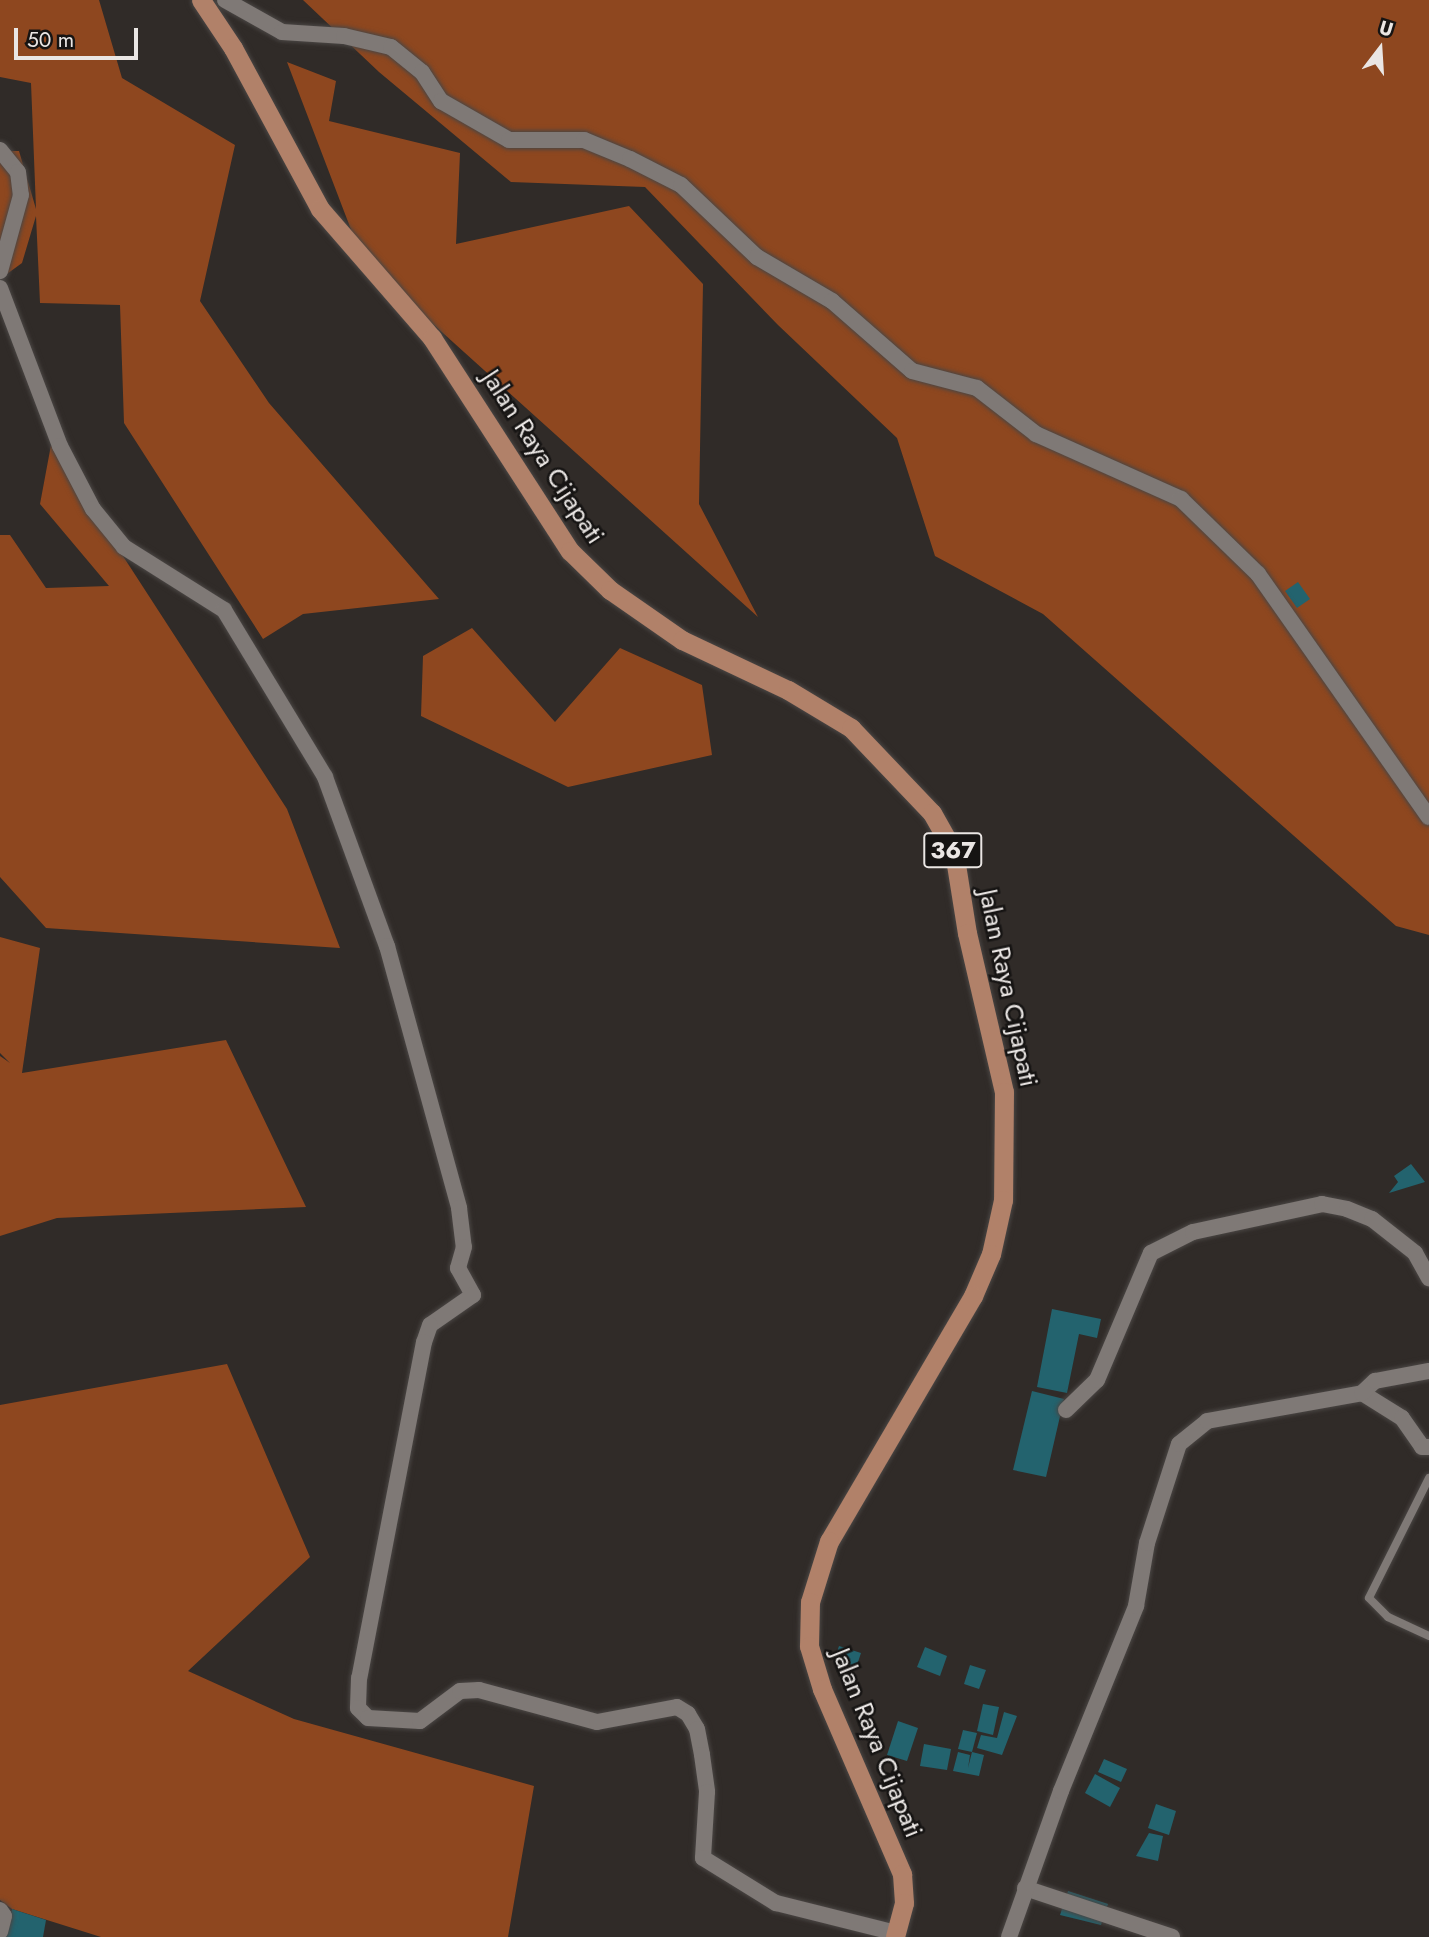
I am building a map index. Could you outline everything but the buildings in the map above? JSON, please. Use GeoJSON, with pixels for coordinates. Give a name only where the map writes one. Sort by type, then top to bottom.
{"type":"FeatureCollection","features":[{"type":"Feature","properties":{"kind":"main road","name":"Jalan Raya Cijapati"},"geometry":{"type":"LineString","coordinates":[[201,0],[233,48],[320,209],[439,348],[569,551],[610,590],[682,640],[788,690],[851,728],[917,795],[954,852],[967,933],[986,1000],[1004,1092],[1003,1200],[991,1254],[973,1296],[829,1541],[810,1602],[809,1646],[822,1689],[902,1874],[904,1903],[895,1935]]}},
{"type":"Feature","properties":{"kind":"street"},"geometry":{"type":"LineString","coordinates":[[225,0],[282,32],[344,36],[391,47],[422,72],[441,101],[509,140],[584,140],[630,159],[681,185],[757,257],[832,301],[912,371],[977,388],[1036,434],[1181,499],[1258,574],[1429,817]]}},
{"type":"Feature","properties":{"kind":"street"},"geometry":{"type":"LineString","coordinates":[[0,150],[18,172],[21,195],[15,230],[0,271]]}},
{"type":"Feature","properties":{"kind":"street"},"geometry":{"type":"LineString","coordinates":[[0,288],[60,446],[93,509],[124,547],[224,610],[325,777],[387,946],[459,1208],[464,1247],[458,1268],[472,1295],[430,1325],[424,1342],[359,1678],[358,1708],[368,1717],[420,1721],[460,1691],[480,1690],[590,1721],[677,1707],[688,1714],[697,1729],[702,1755],[707,1792],[702,1857],[776,1903],[895,1935]]}},
{"type":"Feature","properties":{"kind":"street"},"geometry":{"type":"LineString","coordinates":[[1066,1410],[1097,1380],[1151,1254],[1193,1232],[1322,1204],[1335,1206],[1372,1219],[1415,1253],[1429,1278]]}},
{"type":"Feature","properties":{"kind":"street"},"geometry":{"type":"LineString","coordinates":[[1009,1937],[1025,1888],[1136,1606],[1147,1544],[1178,1444],[1207,1421],[1362,1393],[1375,1381],[1429,1371]]}},
{"type":"Feature","properties":{"kind":"street"},"geometry":{"type":"LineString","coordinates":[[1362,1393],[1402,1418],[1422,1447],[1429,1447]]}},
{"type":"Feature","properties":{"kind":"street"},"geometry":{"type":"LineString","coordinates":[[1025,1888],[1172,1937]]}},
{"type":"Feature","properties":{"kind":"street"},"geometry":{"type":"LineString","coordinates":[[0,1910],[4,1916],[0,1932]]}},
{"type":"Feature","properties":{"kind":"lane"},"geometry":{"type":"LineString","coordinates":[[1429,1478],[1369,1598],[1388,1617],[1429,1636]]}},
{"type":"Feature","properties":{"kind":"shaded area"},"geometry":{"type":"Polygon","coordinates":[[[0,0],[99,0],[122,78],[235,145],[200,301],[269,403],[439,599],[303,614],[263,639],[124,423],[120,305],[40,303],[36,216],[22,263],[0,279],[0,151],[19,151],[36,209],[31,83],[0,77],[0,0]]]}},
{"type":"Feature","properties":{"kind":"shaded area"},"geometry":{"type":"Polygon","coordinates":[[[303,0],[1429,0],[1429,935],[1396,926],[1043,614],[935,556],[897,438],[778,325],[645,187],[511,182],[379,72],[303,0]]]}},
{"type":"Feature","properties":{"kind":"shaded area"},"geometry":{"type":"Polygon","coordinates":[[[287,62],[336,81],[329,121],[460,153],[456,244],[629,206],[703,284],[699,504],[758,617],[363,261],[287,62]]]}},
{"type":"Feature","properties":{"kind":"shaded area"},"geometry":{"type":"Polygon","coordinates":[[[51,445],[287,809],[340,948],[46,928],[0,877],[0,535],[10,535],[46,588],[109,586],[40,504],[51,445]]]}},
{"type":"Feature","properties":{"kind":"shaded area"},"geometry":{"type":"Polygon","coordinates":[[[472,628],[555,722],[620,648],[702,685],[712,755],[568,787],[421,716],[423,656],[472,628]]]}},
{"type":"Feature","properties":{"kind":"shaded area"},"geometry":{"type":"Polygon","coordinates":[[[0,937],[40,948],[22,1073],[226,1040],[306,1207],[57,1218],[0,1236],[0,1056],[10,1063],[0,1053],[0,937]]]}},
{"type":"Feature","properties":{"kind":"shaded area"},"geometry":{"type":"Polygon","coordinates":[[[227,1364],[310,1557],[188,1671],[294,1719],[534,1786],[508,1937],[101,1937],[12,1909],[0,1900],[0,1405],[227,1364]]]}}]}
